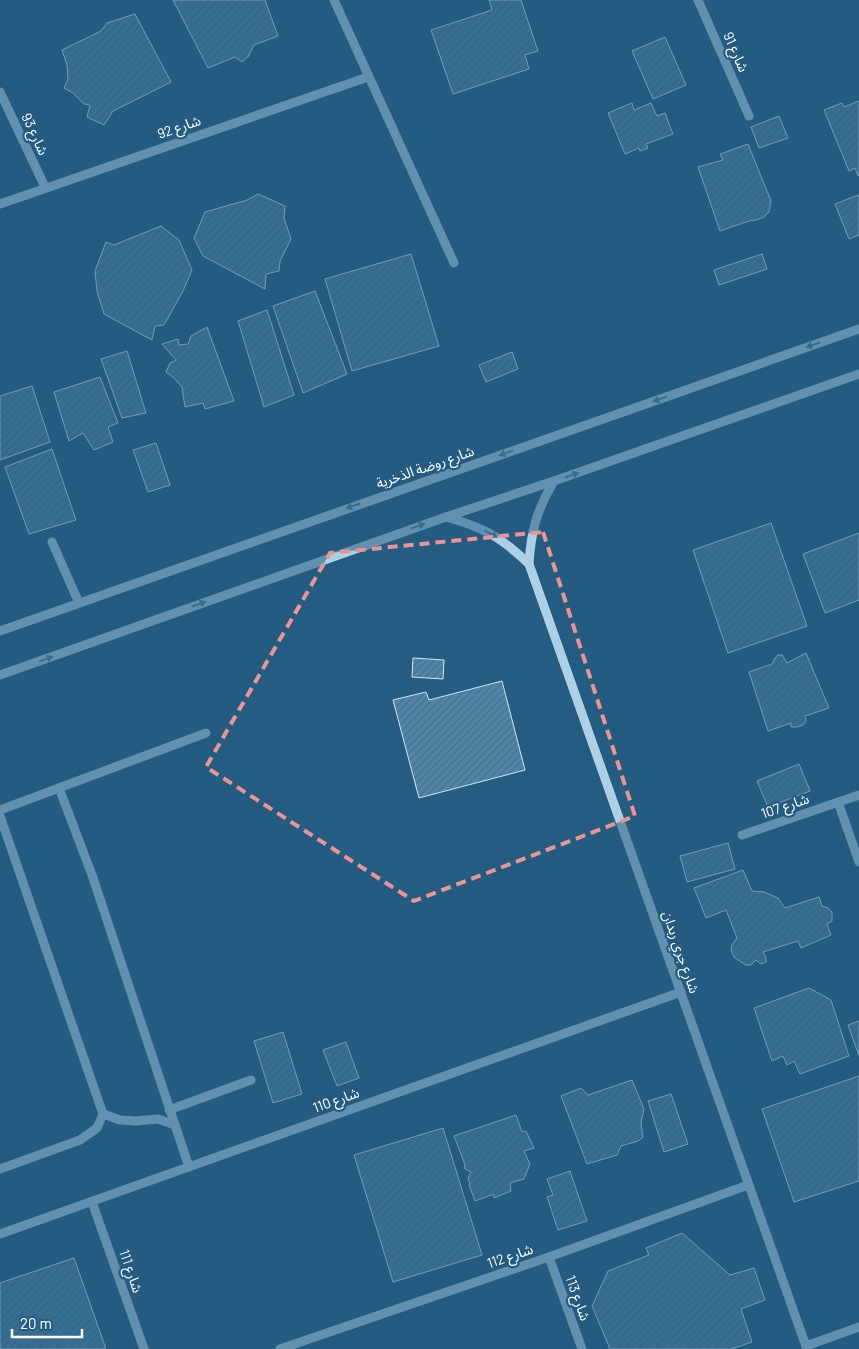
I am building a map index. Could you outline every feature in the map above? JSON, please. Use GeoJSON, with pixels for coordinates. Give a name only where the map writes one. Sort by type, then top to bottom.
{"type":"FeatureCollection","features":[{"type":"Feature","properties":{"kind":"street"},"geometry":{"type":"LineString","coordinates":[[334,0],[454,263]]}},
{"type":"Feature","properties":{"kind":"street","name":"شارع 91"},"geometry":{"type":"LineString","coordinates":[[698,0],[749,116]]}},
{"type":"Feature","properties":{"kind":"street","name":"شارع 92"},"geometry":{"type":"LineString","coordinates":[[0,204],[368,77]]}},
{"type":"Feature","properties":{"kind":"street","name":"شارع 93"},"geometry":{"type":"LineString","coordinates":[[0,92],[45,188]]}},
{"type":"Feature","properties":{"kind":"street","name":"شارع روضة الذخرية"},"geometry":{"type":"LineString","coordinates":[[0,630],[859,329]]}},
{"type":"Feature","properties":{"kind":"street"},"geometry":{"type":"LineString","coordinates":[[0,675],[446,516],[554,481],[859,374]]}},
{"type":"Feature","properties":{"kind":"street","name":"شارع جري ربدان"},"geometry":{"type":"LineString","coordinates":[[554,481],[543,500],[535,521],[530,542],[529,564],[806,1347]]}},
{"type":"Feature","properties":{"kind":"street","name":"شارع جري ربدان"},"geometry":{"type":"LineString","coordinates":[[446,516],[470,523],[491,533],[511,547],[529,564]]}},
{"type":"Feature","properties":{"kind":"street"},"geometry":{"type":"LineString","coordinates":[[52,542],[79,603]]}},
{"type":"Feature","properties":{"kind":"street"},"geometry":{"type":"LineString","coordinates":[[0,810],[206,733]]}},
{"type":"Feature","properties":{"kind":"street"},"geometry":{"type":"LineString","coordinates":[[59,788],[92,875],[189,1167]]}},
{"type":"Feature","properties":{"kind":"street","name":"شارع 107"},"geometry":{"type":"LineString","coordinates":[[742,835],[859,795]]}},
{"type":"Feature","properties":{"kind":"street"},"geometry":{"type":"LineString","coordinates":[[838,802],[859,862]]}},
{"type":"Feature","properties":{"kind":"street"},"geometry":{"type":"LineString","coordinates":[[0,816],[103,1114],[97,1128],[80,1140],[0,1168]]}},
{"type":"Feature","properties":{"kind":"street","name":"شارع 110"},"geometry":{"type":"LineString","coordinates":[[0,1234],[681,992]]}},
{"type":"Feature","properties":{"kind":"street"},"geometry":{"type":"LineString","coordinates":[[170,1110],[251,1080]]}},
{"type":"Feature","properties":{"kind":"street"},"geometry":{"type":"LineString","coordinates":[[103,1114],[120,1120],[158,1119],[174,1125]]}},
{"type":"Feature","properties":{"kind":"street","name":"شارع 112"},"geometry":{"type":"LineString","coordinates":[[280,1349],[549,1257],[748,1185]]}},
{"type":"Feature","properties":{"kind":"street","name":"شارع 111"},"geometry":{"type":"LineString","coordinates":[[92,1202],[144,1349]]}},
{"type":"Feature","properties":{"kind":"street","name":"شارع 113"},"geometry":{"type":"LineString","coordinates":[[549,1257],[582,1349]]}},
{"type":"Feature","properties":{"kind":"street"},"geometry":{"type":"LineString","coordinates":[[806,1347],[859,1326]]}},
{"type":"Feature","properties":{"kind":"highlighted area"},"geometry":{"type":"Polygon","coordinates":[[[543,532],[635,816],[414,901],[206,767],[330,553],[543,532]]]}},
{"type":"Feature","properties":{"kind":"building"},"geometry":{"type":"Polygon","coordinates":[[[173,0],[265,0],[278,36],[254,45],[248,57],[242,62],[235,57],[208,68],[173,0]]]}},
{"type":"Feature","properties":{"kind":"building"},"geometry":{"type":"Polygon","coordinates":[[[489,0],[521,0],[538,51],[525,55],[529,69],[453,94],[431,30],[492,10],[489,0]]]}},
{"type":"Feature","properties":{"kind":"building"},"geometry":{"type":"Polygon","coordinates":[[[135,14],[171,82],[113,111],[104,125],[87,117],[90,105],[84,104],[73,93],[64,88],[68,79],[67,65],[62,50],[101,31],[107,23],[135,14]]]}},
{"type":"Feature","properties":{"kind":"building"},"geometry":{"type":"Polygon","coordinates":[[[665,37],[686,85],[653,99],[632,51],[665,37]]]}},
{"type":"Feature","properties":{"kind":"building"},"geometry":{"type":"Polygon","coordinates":[[[859,101],[858,176],[855,168],[849,171],[824,110],[842,103],[844,107],[859,101]]]}},
{"type":"Feature","properties":{"kind":"building"},"geometry":{"type":"Polygon","coordinates":[[[632,103],[634,110],[651,103],[657,116],[665,113],[673,134],[646,144],[648,148],[640,151],[639,148],[625,154],[608,113],[632,103]]]}},
{"type":"Feature","properties":{"kind":"building"},"geometry":{"type":"Polygon","coordinates":[[[779,116],[788,138],[759,148],[751,127],[779,116]]]}},
{"type":"Feature","properties":{"kind":"building"},"geometry":{"type":"Polygon","coordinates":[[[748,144],[771,201],[769,212],[764,217],[720,231],[698,167],[723,160],[720,154],[748,144]]]}},
{"type":"Feature","properties":{"kind":"building"},"geometry":{"type":"Polygon","coordinates":[[[258,194],[285,206],[284,218],[291,239],[280,261],[279,271],[266,274],[265,289],[203,256],[194,238],[205,212],[247,200],[258,194]]]}},
{"type":"Feature","properties":{"kind":"building"},"geometry":{"type":"Polygon","coordinates":[[[858,195],[859,235],[849,239],[835,204],[858,195]]]}},
{"type":"Feature","properties":{"kind":"building"},"geometry":{"type":"Polygon","coordinates":[[[161,226],[179,240],[192,270],[183,291],[164,325],[155,326],[152,340],[104,314],[97,291],[95,271],[106,242],[114,245],[161,226]]]}},
{"type":"Feature","properties":{"kind":"building"},"geometry":{"type":"Polygon","coordinates":[[[411,254],[439,346],[352,371],[325,279],[411,254]]]}},
{"type":"Feature","properties":{"kind":"building"},"geometry":{"type":"Polygon","coordinates":[[[762,254],[767,269],[719,285],[714,270],[762,254]]]}},
{"type":"Feature","properties":{"kind":"building"},"geometry":{"type":"Polygon","coordinates":[[[315,291],[347,374],[303,393],[273,306],[315,291]]]}},
{"type":"Feature","properties":{"kind":"building"},"geometry":{"type":"Polygon","coordinates":[[[267,310],[294,395],[264,407],[238,321],[267,310]]]}},
{"type":"Feature","properties":{"kind":"building"},"geometry":{"type":"Polygon","coordinates":[[[207,327],[234,401],[205,409],[203,403],[185,407],[182,387],[166,372],[170,363],[176,360],[162,344],[178,339],[179,345],[188,344],[191,336],[207,327]]]}},
{"type":"Feature","properties":{"kind":"building"},"geometry":{"type":"Polygon","coordinates":[[[127,351],[146,413],[122,418],[101,359],[127,351]]]}},
{"type":"Feature","properties":{"kind":"building"},"geometry":{"type":"Polygon","coordinates":[[[512,352],[518,369],[486,382],[479,365],[512,352]]]}},
{"type":"Feature","properties":{"kind":"building"},"geometry":{"type":"Polygon","coordinates":[[[100,377],[118,423],[108,427],[113,442],[94,450],[83,433],[69,441],[54,392],[100,377]]]}},
{"type":"Feature","properties":{"kind":"building"},"geometry":{"type":"Polygon","coordinates":[[[32,386],[50,442],[0,460],[0,396],[32,386]]]}},
{"type":"Feature","properties":{"kind":"building"},"geometry":{"type":"Polygon","coordinates":[[[156,443],[170,485],[148,492],[133,450],[156,443]]]}},
{"type":"Feature","properties":{"kind":"building"},"geometry":{"type":"Polygon","coordinates":[[[52,449],[76,520],[29,534],[5,467],[52,449]]]}},
{"type":"Feature","properties":{"kind":"building"},"geometry":{"type":"Polygon","coordinates":[[[771,523],[807,626],[728,653],[693,550],[771,523]]]}},
{"type":"Feature","properties":{"kind":"building"},"geometry":{"type":"Polygon","coordinates":[[[859,533],[859,600],[825,613],[803,554],[859,533]]]}},
{"type":"Feature","properties":{"kind":"building"},"geometry":{"type":"Polygon","coordinates":[[[806,653],[829,708],[805,716],[806,721],[803,725],[791,727],[791,723],[768,731],[749,672],[772,664],[778,655],[782,655],[787,663],[806,653]]]}},
{"type":"Feature","properties":{"kind":"building"},"geometry":{"type":"Polygon","coordinates":[[[413,658],[444,660],[443,679],[412,677],[413,658]]]}},
{"type":"Feature","properties":{"kind":"building"},"geometry":{"type":"Polygon","coordinates":[[[502,681],[525,770],[419,798],[393,700],[426,692],[429,700],[502,681]]]}},
{"type":"Feature","properties":{"kind":"building"},"geometry":{"type":"Polygon","coordinates":[[[799,764],[810,791],[768,807],[757,781],[799,764]]]}},
{"type":"Feature","properties":{"kind":"building"},"geometry":{"type":"Polygon","coordinates":[[[728,843],[735,869],[687,882],[680,856],[728,843]]]}},
{"type":"Feature","properties":{"kind":"building"},"geometry":{"type":"Polygon","coordinates":[[[743,870],[752,891],[764,892],[778,898],[785,908],[819,897],[822,906],[832,912],[832,921],[827,924],[831,935],[801,948],[798,941],[763,952],[766,962],[761,964],[756,960],[751,965],[746,965],[738,960],[734,957],[731,950],[737,938],[726,910],[706,918],[694,888],[743,870]]]}},
{"type":"Feature","properties":{"kind":"building"},"geometry":{"type":"Polygon","coordinates":[[[809,988],[831,1000],[849,1056],[800,1074],[794,1061],[787,1065],[783,1056],[772,1061],[754,1008],[809,988]]]}},
{"type":"Feature","properties":{"kind":"building"},"geometry":{"type":"Polygon","coordinates":[[[859,1021],[859,1056],[848,1025],[859,1021]]]}},
{"type":"Feature","properties":{"kind":"building"},"geometry":{"type":"Polygon","coordinates":[[[283,1032],[302,1094],[273,1103],[254,1041],[283,1032]]]}},
{"type":"Feature","properties":{"kind":"building"},"geometry":{"type":"Polygon","coordinates":[[[346,1042],[359,1078],[337,1086],[323,1050],[346,1042]]]}},
{"type":"Feature","properties":{"kind":"building"},"geometry":{"type":"Polygon","coordinates":[[[859,1076],[859,1181],[794,1202],[762,1109],[859,1076]]]}},
{"type":"Feature","properties":{"kind":"building"},"geometry":{"type":"Polygon","coordinates":[[[632,1080],[644,1109],[641,1123],[643,1137],[638,1141],[621,1146],[617,1155],[587,1164],[561,1096],[581,1088],[588,1095],[632,1080]]]}},
{"type":"Feature","properties":{"kind":"building"},"geometry":{"type":"Polygon","coordinates":[[[671,1094],[688,1144],[664,1152],[648,1101],[671,1094]]]}},
{"type":"Feature","properties":{"kind":"building"},"geometry":{"type":"Polygon","coordinates":[[[516,1115],[522,1132],[526,1131],[534,1148],[524,1151],[530,1164],[524,1179],[510,1183],[511,1191],[494,1198],[494,1194],[475,1201],[468,1178],[471,1172],[465,1169],[454,1136],[516,1115]]]}},
{"type":"Feature","properties":{"kind":"building"},"geometry":{"type":"Polygon","coordinates":[[[443,1128],[482,1255],[393,1282],[354,1155],[443,1128]]]}},
{"type":"Feature","properties":{"kind":"building"},"geometry":{"type":"Polygon","coordinates":[[[570,1171],[587,1221],[558,1230],[547,1197],[553,1195],[547,1179],[570,1171]]]}},
{"type":"Feature","properties":{"kind":"building"},"geometry":{"type":"Polygon","coordinates":[[[682,1233],[730,1275],[754,1268],[765,1300],[741,1309],[752,1342],[731,1349],[610,1349],[592,1306],[608,1271],[649,1255],[646,1248],[682,1233]]]}},
{"type":"Feature","properties":{"kind":"building"},"geometry":{"type":"Polygon","coordinates":[[[74,1258],[106,1349],[0,1349],[0,1283],[74,1258]]]}}]}
